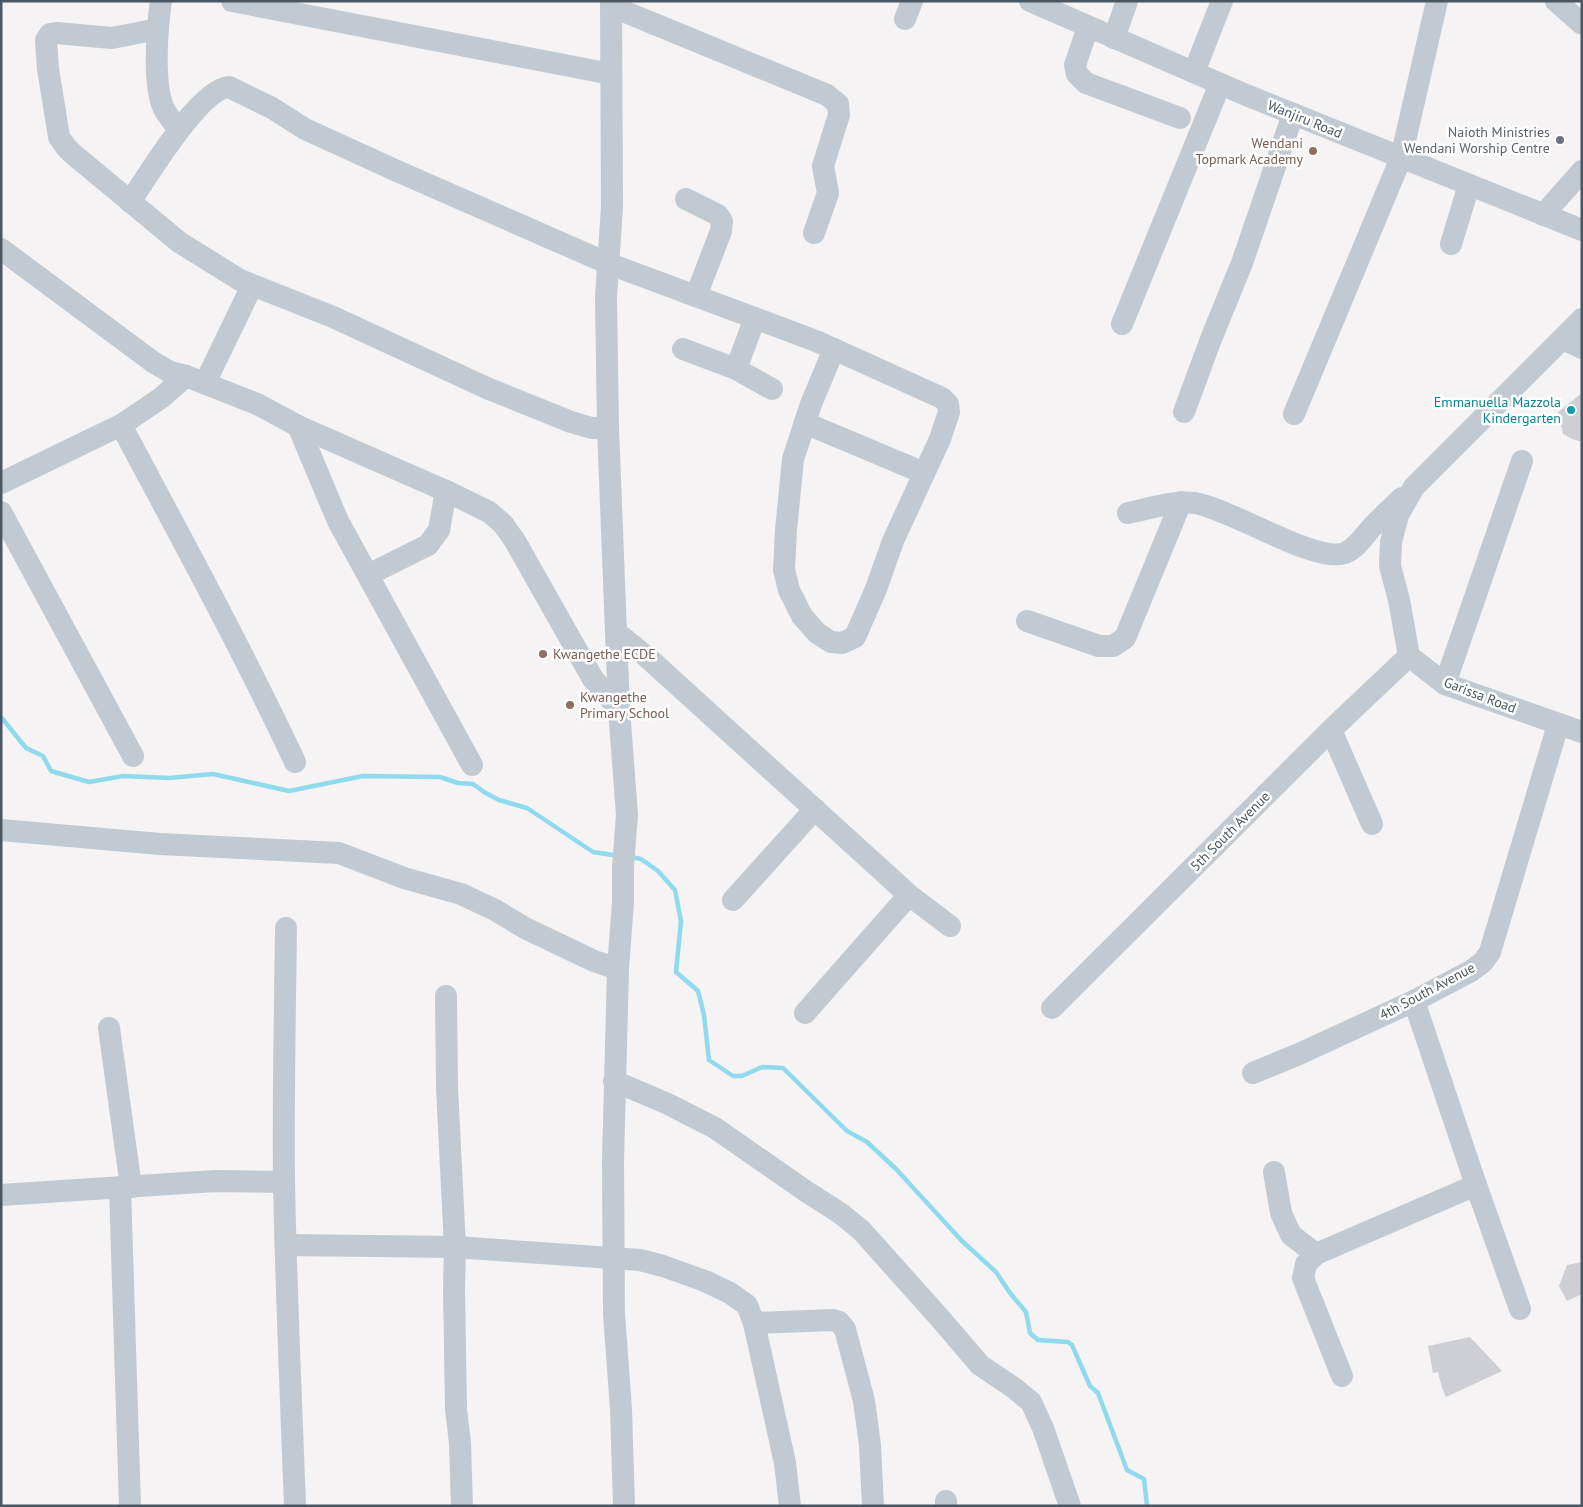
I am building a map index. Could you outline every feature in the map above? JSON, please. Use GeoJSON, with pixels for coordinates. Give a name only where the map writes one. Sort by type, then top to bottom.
{"type":"FeatureCollection","features":[{"type":"Feature","properties":{"kind":"street"},"geometry":{"type":"LineString","coordinates":[[161,1],[157,45],[160,96],[163,108],[179,129]]}},
{"type":"Feature","properties":{"kind":"street"},"geometry":{"type":"LineString","coordinates":[[232,1],[611,74]]}},
{"type":"Feature","properties":{"kind":"street","name":"Wanjiru Road"},"geometry":{"type":"LineString","coordinates":[[1030,1],[1220,84],[1582,230]]}},
{"type":"Feature","properties":{"kind":"street"},"geometry":{"type":"LineString","coordinates":[[1114,38],[1127,1]]}},
{"type":"Feature","properties":{"kind":"street"},"geometry":{"type":"LineString","coordinates":[[1194,72],[1222,1]]}},
{"type":"Feature","properties":{"kind":"street"},"geometry":{"type":"LineString","coordinates":[[1294,414],[1401,158],[1437,1]]}},
{"type":"Feature","properties":{"kind":"street"},"geometry":{"type":"LineString","coordinates":[[1556,1],[1582,24]]}},
{"type":"Feature","properties":{"kind":"street"},"geometry":{"type":"LineString","coordinates":[[624,1506],[622,1409],[614,1314],[613,1257],[614,1081],[618,969],[623,902],[623,866],[627,815],[619,709],[608,428],[606,297],[612,207],[611,4],[827,95],[838,104],[839,115],[823,166],[828,194],[814,233]]}},
{"type":"Feature","properties":{"kind":"street"},"geometry":{"type":"LineString","coordinates":[[1088,27],[1075,64],[1077,74],[1086,83],[1180,118]]}},
{"type":"Feature","properties":{"kind":"street"},"geometry":{"type":"LineString","coordinates":[[158,29],[112,38],[50,34],[46,40],[48,69],[59,137],[72,154],[179,242],[240,280],[333,316],[489,389],[553,415],[592,428],[608,428]]}},
{"type":"Feature","properties":{"kind":"street"},"geometry":{"type":"LineString","coordinates":[[1122,324],[1220,84]]}},
{"type":"Feature","properties":{"kind":"street"},"geometry":{"type":"LineString","coordinates":[[130,202],[179,129],[213,93],[222,87],[229,87],[272,108],[305,129],[608,263],[834,349],[942,398],[948,404],[949,412],[940,439],[893,540],[876,589],[856,637],[842,643],[831,642],[817,632],[802,616],[789,590],[784,570],[793,459],[811,404],[834,349]]}},
{"type":"Feature","properties":{"kind":"street"},"geometry":{"type":"LineString","coordinates":[[1184,412],[1242,264],[1293,114]]}},
{"type":"Feature","properties":{"kind":"street"},"geometry":{"type":"LineString","coordinates":[[1543,215],[1582,171]]}},
{"type":"Feature","properties":{"kind":"street"},"geometry":{"type":"LineString","coordinates":[[1451,244],[1469,185]]}},
{"type":"Feature","properties":{"kind":"street"},"geometry":{"type":"LineString","coordinates":[[686,198],[718,215],[723,223],[696,296]]}},
{"type":"Feature","properties":{"kind":"street"},"geometry":{"type":"LineString","coordinates":[[1,249],[153,362],[170,372],[257,404],[298,426],[489,512],[502,524],[515,541],[593,679],[619,709]]}},
{"type":"Feature","properties":{"kind":"street"},"geometry":{"type":"LineString","coordinates":[[1,483],[121,425],[160,398],[196,380],[248,294],[250,285]]}},
{"type":"Feature","properties":{"kind":"street"},"geometry":{"type":"LineString","coordinates":[[736,369],[755,318]]}},
{"type":"Feature","properties":{"kind":"street"},"geometry":{"type":"LineString","coordinates":[[1128,513],[1181,502],[1197,503],[1307,549],[1332,554],[1344,554],[1352,549],[1414,486],[1572,344],[1582,320]]}},
{"type":"Feature","properties":{"kind":"street"},"geometry":{"type":"LineString","coordinates":[[682,349],[736,369],[772,389]]}},
{"type":"Feature","properties":{"kind":"street"},"geometry":{"type":"LineString","coordinates":[[805,423],[924,473]]}},
{"type":"Feature","properties":{"kind":"street"},"geometry":{"type":"LineString","coordinates":[[121,425],[200,574],[295,762]]}},
{"type":"Feature","properties":{"kind":"street"},"geometry":{"type":"LineString","coordinates":[[298,426],[338,522],[472,765]]}},
{"type":"Feature","properties":{"kind":"street"},"geometry":{"type":"LineString","coordinates":[[1445,684],[1522,461]]}},
{"type":"Feature","properties":{"kind":"street"},"geometry":{"type":"LineString","coordinates":[[1409,656],[1399,600],[1390,566],[1391,542],[1398,515],[1414,486]]}},
{"type":"Feature","properties":{"kind":"street"},"geometry":{"type":"LineString","coordinates":[[368,575],[428,545],[439,530],[446,491]]}},
{"type":"Feature","properties":{"kind":"street"},"geometry":{"type":"LineString","coordinates":[[1027,621],[1099,646],[1113,646],[1125,638],[1181,502]]}},
{"type":"Feature","properties":{"kind":"street"},"geometry":{"type":"LineString","coordinates":[[1,512],[133,756]]}},
{"type":"Feature","properties":{"kind":"street"},"geometry":{"type":"LineString","coordinates":[[616,632],[647,657],[909,895],[950,926]]}},
{"type":"Feature","properties":{"kind":"street","name":"Garissa Road"},"geometry":{"type":"LineString","coordinates":[[1409,656],[1445,684],[1582,732]]}},
{"type":"Feature","properties":{"kind":"street","name":"5th South Avenue"},"geometry":{"type":"LineString","coordinates":[[1052,1008],[1331,730],[1409,656]]}},
{"type":"Feature","properties":{"kind":"street","name":"4th South Avenue"},"geometry":{"type":"LineString","coordinates":[[1253,1073],[1414,1001],[1483,962],[1490,952],[1558,725]]}},
{"type":"Feature","properties":{"kind":"street"},"geometry":{"type":"LineString","coordinates":[[1331,730],[1372,824]]}},
{"type":"Feature","properties":{"kind":"street"},"geometry":{"type":"LineString","coordinates":[[733,900],[815,809]]}},
{"type":"Feature","properties":{"kind":"street"},"geometry":{"type":"LineString","coordinates":[[1,830],[160,844],[340,853],[404,878],[461,894],[495,910],[525,928],[594,961],[618,969]]}},
{"type":"Feature","properties":{"kind":"street"},"geometry":{"type":"LineString","coordinates":[[805,1013],[909,895]]}},
{"type":"Feature","properties":{"kind":"street"},"geometry":{"type":"LineString","coordinates":[[286,928],[284,1182],[295,1506]]}},
{"type":"Feature","properties":{"kind":"street"},"geometry":{"type":"LineString","coordinates":[[446,996],[447,1088],[455,1247],[456,1409],[460,1443],[462,1506]]}},
{"type":"Feature","properties":{"kind":"street"},"geometry":{"type":"LineString","coordinates":[[1414,1001],[1520,1309]]}},
{"type":"Feature","properties":{"kind":"street"},"geometry":{"type":"LineString","coordinates":[[109,1028],[125,1188],[130,1506]]}},
{"type":"Feature","properties":{"kind":"street"},"geometry":{"type":"LineString","coordinates":[[614,1081],[668,1104],[715,1128],[806,1192],[840,1213],[861,1230],[980,1365],[1031,1402],[1043,1428],[1070,1506]]}},
{"type":"Feature","properties":{"kind":"street"},"geometry":{"type":"LineString","coordinates":[[1274,1172],[1281,1214],[1291,1235],[1316,1254]]}},
{"type":"Feature","properties":{"kind":"street"},"geometry":{"type":"LineString","coordinates":[[1,1194],[125,1188],[215,1181],[284,1182]]}},
{"type":"Feature","properties":{"kind":"street"},"geometry":{"type":"LineString","coordinates":[[1342,1376],[1303,1278],[1306,1264],[1316,1254],[1476,1185]]}},
{"type":"Feature","properties":{"kind":"street"},"geometry":{"type":"LineString","coordinates":[[286,1245],[455,1247],[613,1257],[640,1260],[663,1266],[730,1293],[746,1305],[754,1323],[785,1463],[790,1506]]}},
{"type":"Feature","properties":{"kind":"street"},"geometry":{"type":"LineString","coordinates":[[754,1323],[833,1320],[839,1322],[845,1329],[864,1401],[870,1445],[873,1506]]}},
{"type":"Feature","properties":{"kind":"building","name":"Emmanuella Mazzola Kindergarten"},"geometry":{"type":"Polygon","coordinates":[[[1582,393],[1582,442],[1563,434],[1558,412],[1582,393]]]}},
{"type":"Feature","properties":{"kind":"building"},"geometry":{"type":"Polygon","coordinates":[[[1582,1262],[1582,1294],[1567,1301],[1559,1286],[1567,1265],[1582,1262]]]}},
{"type":"Feature","properties":{"kind":"building"},"geometry":{"type":"Polygon","coordinates":[[[1470,1337],[1502,1371],[1446,1397],[1438,1372],[1433,1373],[1428,1346],[1470,1337]]]}},
{"type":"Feature","properties":{"kind":"waterway"},"geometry":{"type":"LineString","coordinates":[[1,717],[26,748],[43,756],[51,771],[89,782],[123,776],[169,778],[213,774],[289,791],[363,776],[440,777],[458,783],[473,784],[499,800],[527,808],[593,852],[619,856]]}},
{"type":"Feature","properties":{"kind":"waterway"},"geometry":{"type":"LineString","coordinates":[[631,857],[641,859],[658,871],[675,890],[681,921],[676,972],[698,991],[704,1015],[709,1060],[733,1076],[742,1076],[762,1067],[783,1068],[847,1131],[867,1142],[896,1169],[962,1241],[996,1272],[1026,1312],[1030,1333],[1038,1340],[1068,1342],[1072,1345],[1090,1386],[1098,1393],[1127,1470],[1144,1479],[1147,1506]]}},
{"type":"Feature","properties":{"kind":"place","name":"Naioth Ministries Wendani Worship Centre"},"geometry":{"type":"Point","coordinates":[1560,140]}},
{"type":"Feature","properties":{"kind":"place","name":"Wendani Topmark Academy"},"geometry":{"type":"Point","coordinates":[1313,151]}},
{"type":"Feature","properties":{"kind":"place","name":"Emmanuella Mazzola Kindergarten"},"geometry":{"type":"Point","coordinates":[1571,410]}},
{"type":"Feature","properties":{"kind":"place","name":"Kwangethe ECDE"},"geometry":{"type":"Point","coordinates":[543,654]}},
{"type":"Feature","properties":{"kind":"place","name":"Kwangethe Primary School"},"geometry":{"type":"Point","coordinates":[570,705]}}]}
